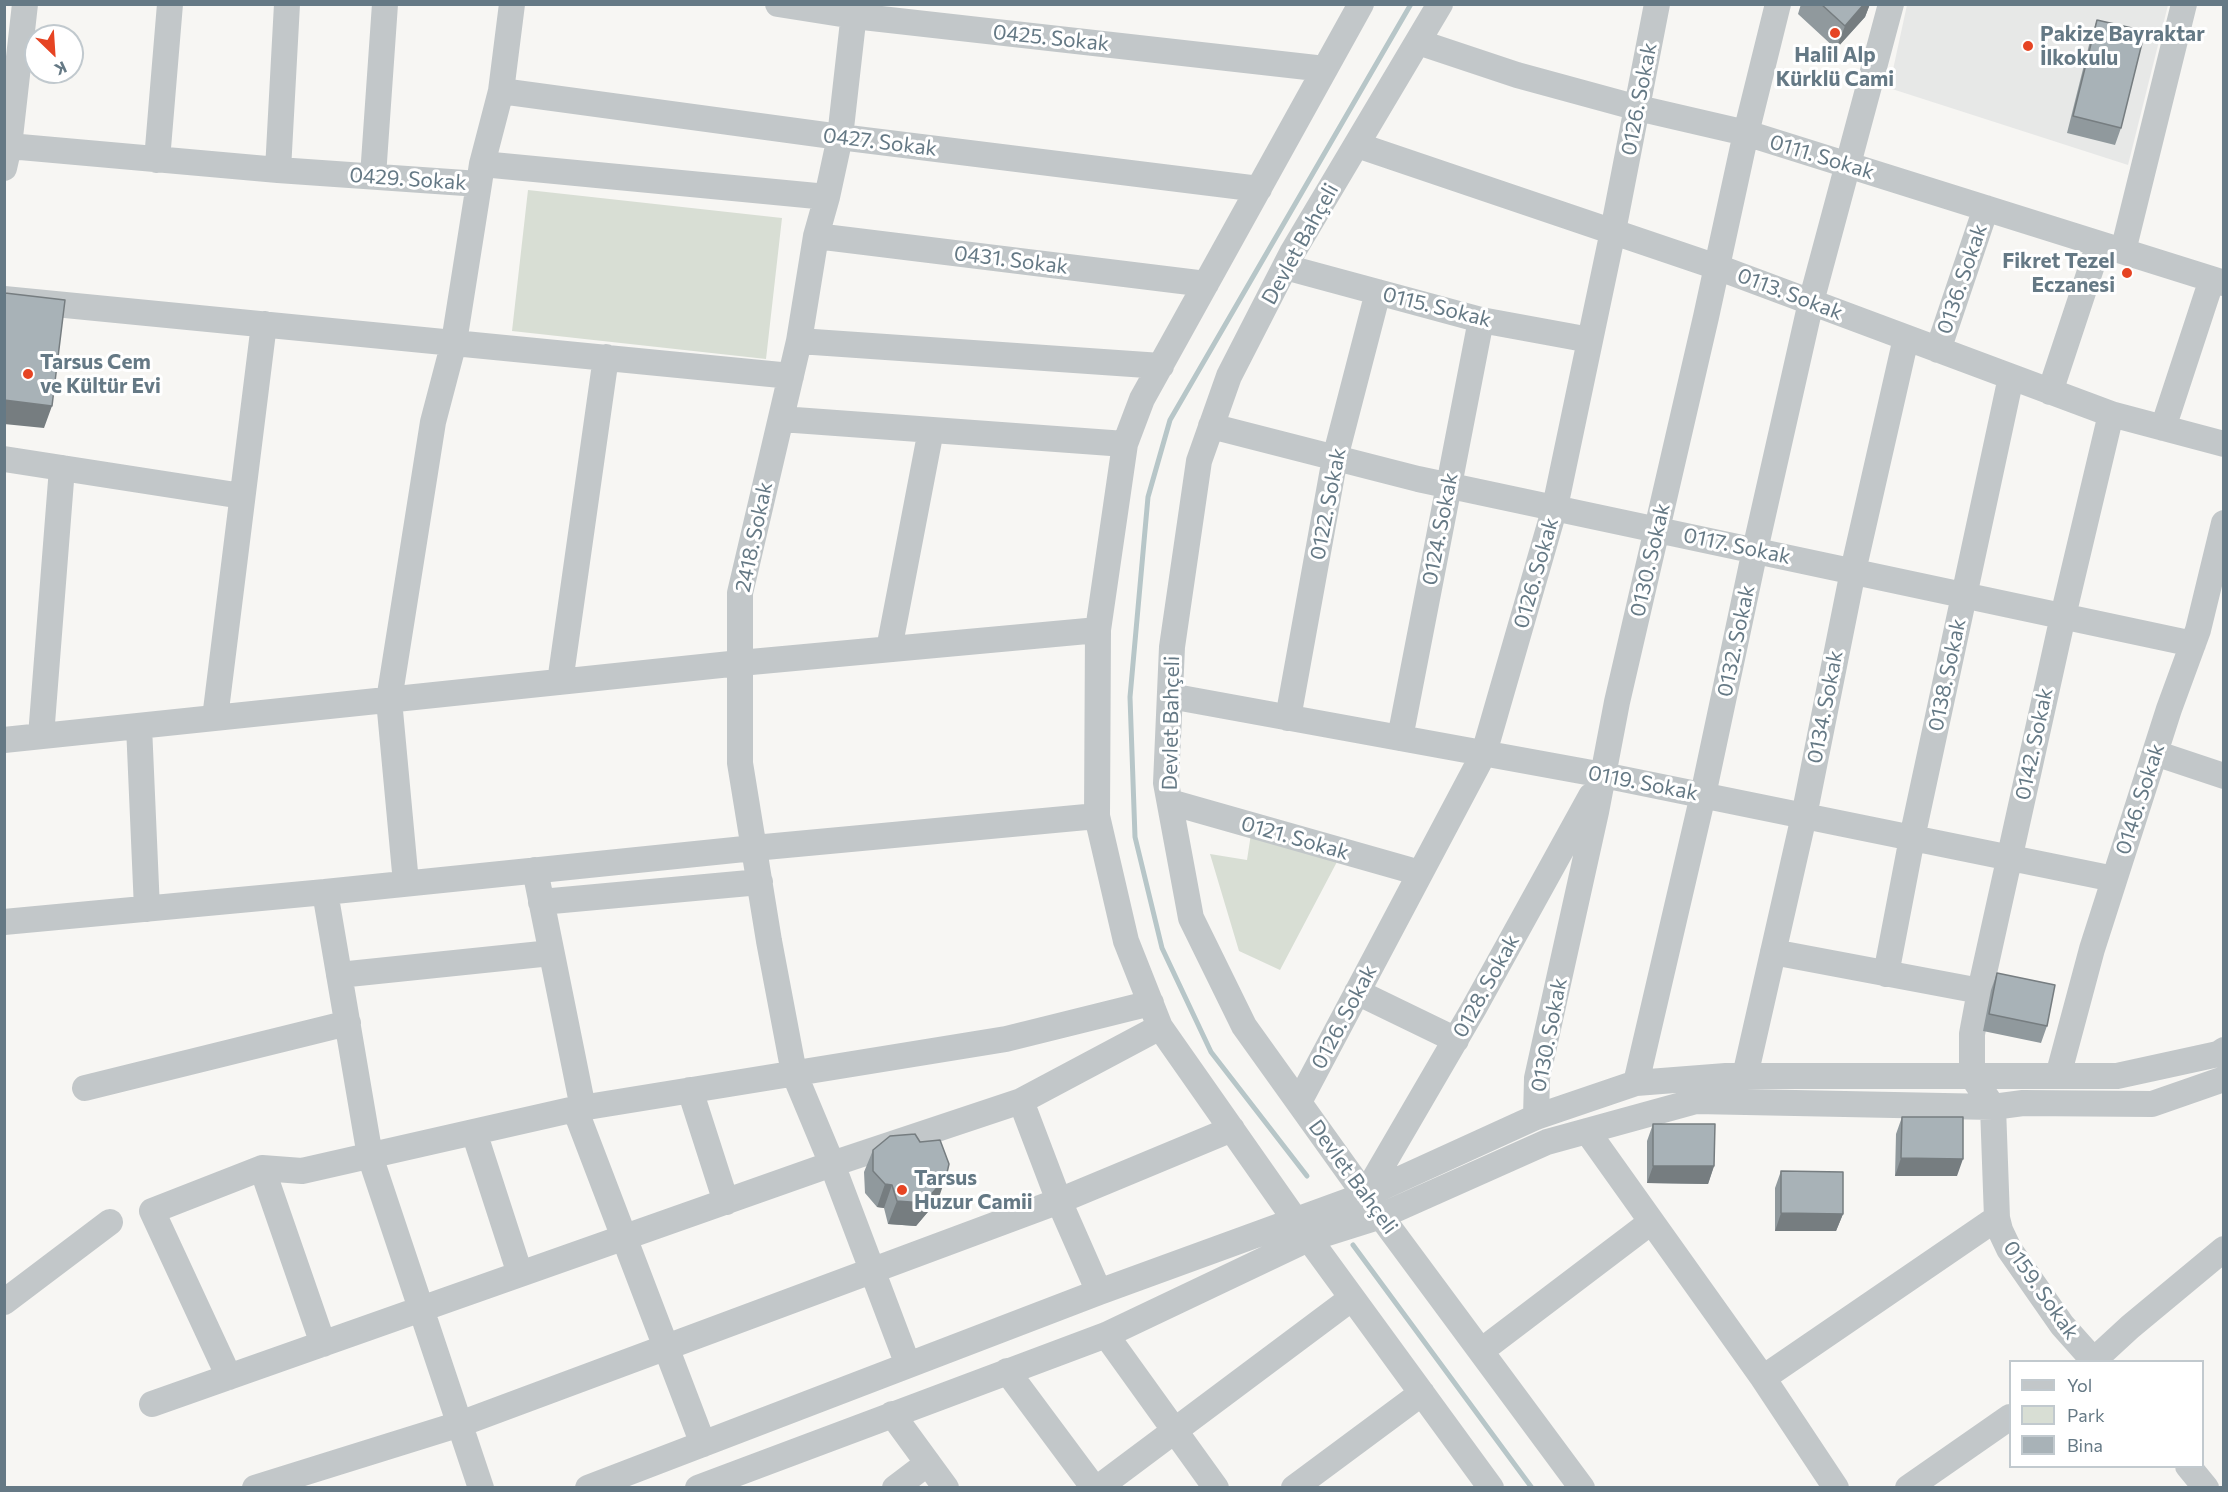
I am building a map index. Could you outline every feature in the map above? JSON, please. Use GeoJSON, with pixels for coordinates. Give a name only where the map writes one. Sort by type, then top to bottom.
{"type":"FeatureCollection","features":[{"type":"Feature","properties":{"kind":"street"},"geometry":{"type":"LineString","coordinates":[[7,157],[25,4]]}},
{"type":"Feature","properties":{"kind":"street"},"geometry":{"type":"LineString","coordinates":[[157,159],[170,4]]}},
{"type":"Feature","properties":{"kind":"street"},"geometry":{"type":"LineString","coordinates":[[278,170],[287,4]]}},
{"type":"Feature","properties":{"kind":"street"},"geometry":{"type":"LineString","coordinates":[[373,176],[385,4]]}},
{"type":"Feature","properties":{"kind":"street"},"geometry":{"type":"LineString","coordinates":[[406,883],[389,700],[433,422],[454,342],[481,174],[501,91],[512,4]]}},
{"type":"Feature","properties":{"kind":"street","name":"0425. Sokak"},"geometry":{"type":"LineString","coordinates":[[778,4],[854,10],[1325,69]]}},
{"type":"Feature","properties":{"kind":"street"},"geometry":{"type":"LineString","coordinates":[[1361,4],[1142,399],[1125,444],[1098,630],[1097,816],[1126,941],[1160,1027],[1302,1230],[1491,1488]]}},
{"type":"Feature","properties":{"kind":"street","name":"Devlet Bahçeli"},"geometry":{"type":"LineString","coordinates":[[1440,4],[1285,267],[1229,376],[1211,426],[1199,461],[1172,647],[1166,783],[1191,918],[1244,1026],[1365,1195],[1582,1488]]}},
{"type":"Feature","properties":{"kind":"street","name":"0126. Sokak"},"geometry":{"type":"LineString","coordinates":[[1299,1102],[1484,753],[1555,507],[1658,4]]}},
{"type":"Feature","properties":{"kind":"street","name":"0130. Sokak"},"geometry":{"type":"LineString","coordinates":[[1536,1117],[1537,1078],[1617,702],[1746,134],[1778,4]]}},
{"type":"Feature","properties":{"kind":"street","name":"0132. Sokak"},"geometry":{"type":"LineString","coordinates":[[1636,1083],[1703,795],[1811,302],[1892,4]]}},
{"type":"Feature","properties":{"kind":"street"},"geometry":{"type":"LineString","coordinates":[[2050,392],[2111,248],[2184,4]]}},
{"type":"Feature","properties":{"kind":"street","name":"2418. Sokak"},"geometry":{"type":"LineString","coordinates":[[854,10],[840,137],[816,236],[800,341],[740,593],[740,763],[794,1073],[832,1164],[908,1365]]}},
{"type":"Feature","properties":{"kind":"street","name":"0111. Sokak"},"geometry":{"type":"LineString","coordinates":[[1418,42],[1517,75],[1746,134],[2218,281]]}},
{"type":"Feature","properties":{"kind":"street","name":"0427. Sokak"},"geometry":{"type":"LineString","coordinates":[[501,91],[840,137],[1259,189]]}},
{"type":"Feature","properties":{"kind":"street","name":"0113. Sokak"},"geometry":{"type":"LineString","coordinates":[[1356,145],[1717,267],[2110,414],[2223,444]]}},
{"type":"Feature","properties":{"kind":"street","name":"0429. Sokak"},"geometry":{"type":"LineString","coordinates":[[7,157],[157,159],[373,176],[481,174],[827,197]]}},
{"type":"Feature","properties":{"kind":"street","name":"0136. Sokak"},"geometry":{"type":"LineString","coordinates":[[1938,350],[1986,208]]}},
{"type":"Feature","properties":{"kind":"street","name":"0431. Sokak"},"geometry":{"type":"LineString","coordinates":[[816,236],[1206,284]]}},
{"type":"Feature","properties":{"kind":"street","name":"0115. Sokak"},"geometry":{"type":"LineString","coordinates":[[1285,267],[1481,320],[1590,339]]}},
{"type":"Feature","properties":{"kind":"street"},"geometry":{"type":"LineString","coordinates":[[2163,428],[2218,281]]}},
{"type":"Feature","properties":{"kind":"street","name":"0122. Sokak"},"geometry":{"type":"LineString","coordinates":[[1288,718],[1335,458],[1378,292]]}},
{"type":"Feature","properties":{"kind":"street"},"geometry":{"type":"LineString","coordinates":[[4,298],[791,376]]}},
{"type":"Feature","properties":{"kind":"street","name":"0124. Sokak"},"geometry":{"type":"LineString","coordinates":[[1400,738],[1481,320]]}},
{"type":"Feature","properties":{"kind":"street"},"geometry":{"type":"LineString","coordinates":[[215,718],[264,324]]}},
{"type":"Feature","properties":{"kind":"street","name":"0134. Sokak"},"geometry":{"type":"LineString","coordinates":[[1745,1076],[1804,816],[1852,571],[1906,338]]}},
{"type":"Feature","properties":{"kind":"street"},"geometry":{"type":"LineString","coordinates":[[800,341],[1161,366]]}},
{"type":"Feature","properties":{"kind":"street"},"geometry":{"type":"LineString","coordinates":[[560,682],[606,357]]}},
{"type":"Feature","properties":{"kind":"street","name":"0138. Sokak"},"geometry":{"type":"LineString","coordinates":[[1886,974],[1912,838],[2011,377]]}},
{"type":"Feature","properties":{"kind":"street","name":"0142. Sokak"},"geometry":{"type":"LineString","coordinates":[[1972,1076],[1972,1034],[1980,991],[2062,616],[2110,414]]}},
{"type":"Feature","properties":{"kind":"street"},"geometry":{"type":"LineString","coordinates":[[781,418],[1125,444]]}},
{"type":"Feature","properties":{"kind":"street","name":"0117. Sokak"},"geometry":{"type":"LineString","coordinates":[[1211,426],[1449,485],[2193,644]]}},
{"type":"Feature","properties":{"kind":"street"},"geometry":{"type":"LineString","coordinates":[[889,649],[931,430]]}},
{"type":"Feature","properties":{"kind":"street"},"geometry":{"type":"LineString","coordinates":[[4,459],[242,496]]}},
{"type":"Feature","properties":{"kind":"street"},"geometry":{"type":"LineString","coordinates":[[41,736],[62,468]]}},
{"type":"Feature","properties":{"kind":"street","name":"0146. Sokak"},"geometry":{"type":"LineString","coordinates":[[2058,1076],[2092,949],[2155,753],[2198,630],[2223,523]]}},
{"type":"Feature","properties":{"kind":"street"},"geometry":{"type":"LineString","coordinates":[[4,740],[740,663],[1098,630]]}},
{"type":"Feature","properties":{"kind":"street","name":"0119. Sokak"},"geometry":{"type":"LineString","coordinates":[[1170,696],[1603,775],[2114,879]]}},
{"type":"Feature","properties":{"kind":"street"},"geometry":{"type":"LineString","coordinates":[[139,726],[147,909]]}},
{"type":"Feature","properties":{"kind":"street"},"geometry":{"type":"LineString","coordinates":[[2155,753],[2223,776]]}},
{"type":"Feature","properties":{"kind":"street","name":"0128. Sokak"},"geometry":{"type":"LineString","coordinates":[[1365,1195],[1455,1040],[1603,775]]}},
{"type":"Feature","properties":{"kind":"street","name":"0121. Sokak"},"geometry":{"type":"LineString","coordinates":[[1170,802],[1420,873]]}},
{"type":"Feature","properties":{"kind":"street"},"geometry":{"type":"LineString","coordinates":[[5,921],[1097,816]]}},
{"type":"Feature","properties":{"kind":"street"},"geometry":{"type":"LineString","coordinates":[[535,870],[579,1108],[623,1238],[668,1347],[703,1443]]}},
{"type":"Feature","properties":{"kind":"street"},"geometry":{"type":"LineString","coordinates":[[541,902],[760,882]]}},
{"type":"Feature","properties":{"kind":"street"},"geometry":{"type":"LineString","coordinates":[[325,892],[370,1156],[481,1488]]}},
{"type":"Feature","properties":{"kind":"street"},"geometry":{"type":"LineString","coordinates":[[1773,952],[1980,991]]}},
{"type":"Feature","properties":{"kind":"street"},"geometry":{"type":"LineString","coordinates":[[339,975],[551,953]]}},
{"type":"Feature","properties":{"kind":"street"},"geometry":{"type":"LineString","coordinates":[[1357,992],[1455,1040]]}},
{"type":"Feature","properties":{"kind":"street"},"geometry":{"type":"LineString","coordinates":[[229,1377],[152,1211],[262,1168],[302,1172],[579,1108],[1006,1039],[1151,1003]]}},
{"type":"Feature","properties":{"kind":"street"},"geometry":{"type":"LineString","coordinates":[[85,1088],[348,1023]]}},
{"type":"Feature","properties":{"kind":"street"},"geometry":{"type":"LineString","coordinates":[[152,1404],[832,1164],[1022,1101],[1160,1027]]}},
{"type":"Feature","properties":{"kind":"street"},"geometry":{"type":"LineString","coordinates":[[698,1488],[1106,1335],[1365,1195],[1536,1117],[1636,1083],[1745,1076],[2117,1076],[2218,1054],[2223,1050]]}},
{"type":"Feature","properties":{"kind":"street"},"geometry":{"type":"LineString","coordinates":[[1972,1076],[1993,1107]]}},
{"type":"Feature","properties":{"kind":"street"},"geometry":{"type":"LineString","coordinates":[[588,1488],[1100,1292],[1302,1230],[1381,1216],[1547,1142],[1696,1101],[1993,1107],[2023,1103],[2152,1104],[2222,1082]]}},
{"type":"Feature","properties":{"kind":"street"},"geometry":{"type":"LineString","coordinates":[[690,1090],[726,1202]]}},
{"type":"Feature","properties":{"kind":"street"},"geometry":{"type":"LineString","coordinates":[[1022,1101],[1059,1201],[1100,1292]]}},
{"type":"Feature","properties":{"kind":"street","name":"0159. Sokak"},"geometry":{"type":"LineString","coordinates":[[1993,1107],[1997,1218],[2008,1249],[2062,1325],[2093,1360]]}},
{"type":"Feature","properties":{"kind":"street"},"geometry":{"type":"LineString","coordinates":[[255,1488],[460,1424],[1059,1201],[1232,1129]]}},
{"type":"Feature","properties":{"kind":"street"},"geometry":{"type":"LineString","coordinates":[[1587,1131],[1763,1378],[1836,1488]]}},
{"type":"Feature","properties":{"kind":"street"},"geometry":{"type":"LineString","coordinates":[[474,1132],[520,1274]]}},
{"type":"Feature","properties":{"kind":"street"},"geometry":{"type":"LineString","coordinates":[[262,1168],[322,1344]]}},
{"type":"Feature","properties":{"kind":"street"},"geometry":{"type":"LineString","coordinates":[[1763,1378],[1997,1218]]}},
{"type":"Feature","properties":{"kind":"street"},"geometry":{"type":"LineString","coordinates":[[4,1302],[110,1222]]}},
{"type":"Feature","properties":{"kind":"street"},"geometry":{"type":"LineString","coordinates":[[1481,1351],[1651,1222]]}},
{"type":"Feature","properties":{"kind":"street"},"geometry":{"type":"LineString","coordinates":[[2095,1360],[2130,1327],[2223,1250]]}},
{"type":"Feature","properties":{"kind":"street"},"geometry":{"type":"LineString","coordinates":[[1007,1371],[1096,1488],[1352,1298]]}},
{"type":"Feature","properties":{"kind":"street"},"geometry":{"type":"LineString","coordinates":[[1106,1335],[1216,1488]]}},
{"type":"Feature","properties":{"kind":"street"},"geometry":{"type":"LineString","coordinates":[[1294,1488],[1422,1393]]}},
{"type":"Feature","properties":{"kind":"street"},"geometry":{"type":"LineString","coordinates":[[892,1414],[946,1488]]}},
{"type":"Feature","properties":{"kind":"street"},"geometry":{"type":"LineString","coordinates":[[1908,1488],[2009,1419]]}},
{"type":"Feature","properties":{"kind":"street"},"geometry":{"type":"LineString","coordinates":[[895,1488],[928,1463]]}},
{"type":"Feature","properties":{"kind":"street"},"geometry":{"type":"LineString","coordinates":[[2189,1468],[2206,1488]]}},
{"type":"Feature","properties":{"kind":"shaded area","name":"Pakize Bayraktar İlkokulu"},"geometry":{"type":"Polygon","coordinates":[[[1907,5],[2168,5],[2128,165],[1889,88],[1907,5]]]}},
{"type":"Feature","properties":{"kind":"green space"},"geometry":{"type":"Polygon","coordinates":[[[528,190],[782,218],[766,359],[512,331],[528,190]]]}},
{"type":"Feature","properties":{"kind":"green space"},"geometry":{"type":"Polygon","coordinates":[[[1251,834],[1339,858],[1280,970],[1239,951],[1210,854],[1247,860],[1251,834]]]}},
{"type":"Feature","properties":{"kind":"building"},"geometry":{"type":"Polygon","coordinates":[[[1821,4],[1864,4],[1845,26],[1821,4]]]}},
{"type":"Feature","properties":{"kind":"building"},"geometry":{"type":"Polygon","coordinates":[[[2097,20],[2145,31],[2121,128],[2073,116],[2097,20]]]}},
{"type":"Feature","properties":{"kind":"building","name":"Tarsus Cem ve Kültür Evi"},"geometry":{"type":"Polygon","coordinates":[[[5,293],[65,300],[52,406],[4,400],[5,293]]]}},
{"type":"Feature","properties":{"kind":"building"},"geometry":{"type":"Polygon","coordinates":[[[1997,973],[2055,985],[2047,1026],[1989,1014],[1997,973]]]}},
{"type":"Feature","properties":{"kind":"building"},"geometry":{"type":"Polygon","coordinates":[[[1902,1117],[1963,1117],[1963,1159],[1901,1158],[1902,1117]]]}},
{"type":"Feature","properties":{"kind":"building"},"geometry":{"type":"Polygon","coordinates":[[[1653,1124],[1715,1124],[1714,1166],[1653,1166],[1653,1124]]]}},
{"type":"Feature","properties":{"kind":"building"},"geometry":{"type":"Polygon","coordinates":[[[915,1134],[920,1142],[940,1140],[949,1164],[946,1177],[924,1203],[897,1201],[892,1185],[885,1184],[873,1171],[873,1150],[890,1136],[915,1134]]]}},
{"type":"Feature","properties":{"kind":"building"},"geometry":{"type":"Polygon","coordinates":[[[1781,1171],[1843,1172],[1843,1214],[1781,1213],[1781,1171]]]}},
{"type":"Feature","properties":{"kind":"waterway"},"geometry":{"type":"LineString","coordinates":[[1307,1176],[1211,1052],[1162,948],[1135,837],[1130,697],[1148,497],[1170,420],[1411,4]]}},
{"type":"Feature","properties":{"kind":"waterway"},"geometry":{"type":"LineString","coordinates":[[1353,1245],[1532,1488]]}},
{"type":"Feature","properties":{"kind":"place","name":"Halil Alp Kürklü Cami"},"geometry":{"type":"Point","coordinates":[1835,33]}},
{"type":"Feature","properties":{"kind":"place","name":"Pakize Bayraktar İlkokulu"},"geometry":{"type":"Point","coordinates":[2028,46]}},
{"type":"Feature","properties":{"kind":"place","name":"Fikret Tezel Eczanesi"},"geometry":{"type":"Point","coordinates":[2127,273]}},
{"type":"Feature","properties":{"kind":"place","name":"Tarsus Cem ve Kültür Evi"},"geometry":{"type":"Point","coordinates":[28,374]}},
{"type":"Feature","properties":{"kind":"place","name":"Tarsus Huzur Camii"},"geometry":{"type":"Point","coordinates":[902,1190]}}]}
